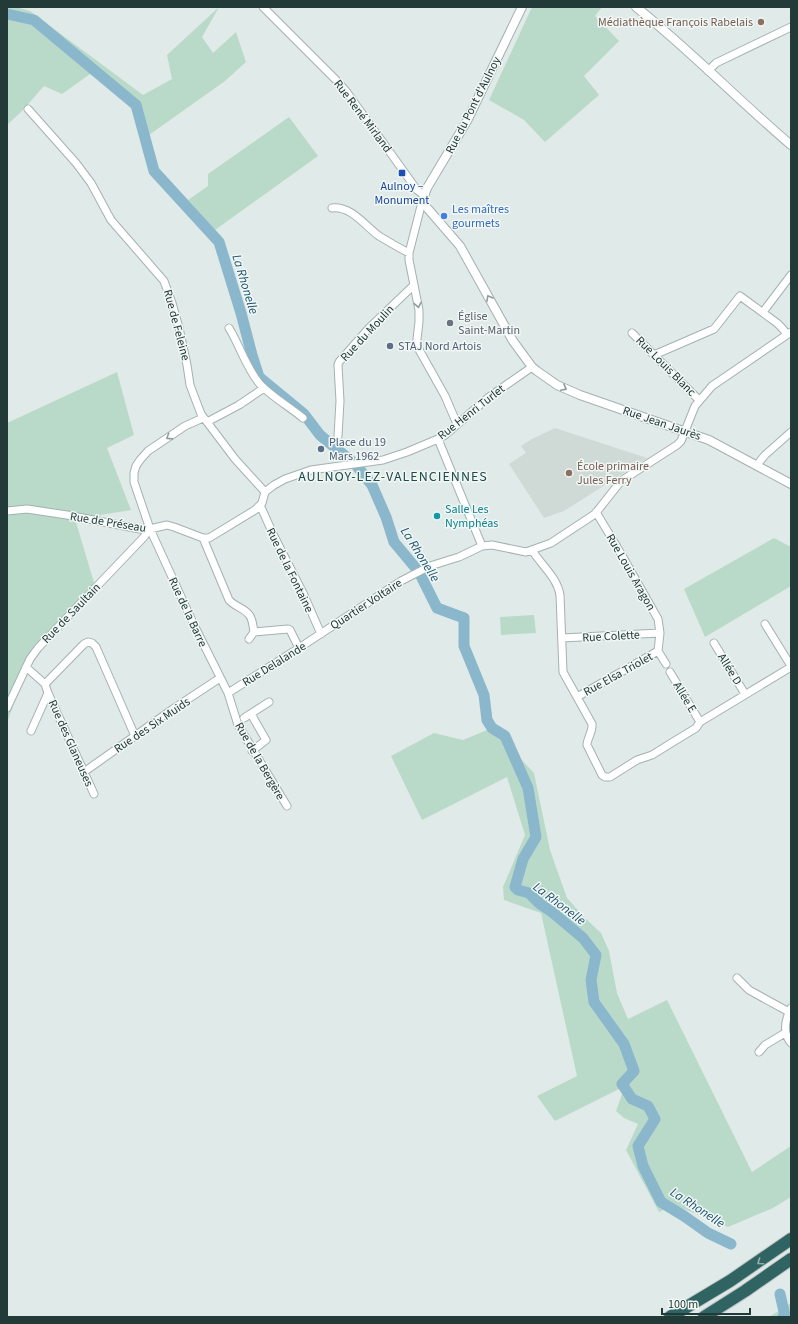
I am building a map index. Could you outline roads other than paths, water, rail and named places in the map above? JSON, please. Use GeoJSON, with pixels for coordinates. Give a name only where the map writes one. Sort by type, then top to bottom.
{"type":"FeatureCollection","features":[{"type":"Feature","properties":{"kind":"highway"},"geometry":{"type":"LineString","coordinates":[[670,1317],[739,1276],[791,1239]]}},
{"type":"Feature","properties":{"kind":"highway"},"geometry":{"type":"LineString","coordinates":[[706,1316],[750,1288],[791,1259]]}},
{"type":"Feature","properties":{"kind":"street","name":"Rue René Mirland"},"geometry":{"type":"LineString","coordinates":[[263,7],[339,84],[460,246],[502,322],[532,367]]}},
{"type":"Feature","properties":{"kind":"street","name":"Rue du Pont d'Aulnoy"},"geometry":{"type":"LineString","coordinates":[[423,198],[467,121],[522,7]]}},
{"type":"Feature","properties":{"kind":"street"},"geometry":{"type":"LineString","coordinates":[[636,7],[673,38],[766,124],[791,145]]}},
{"type":"Feature","properties":{"kind":"street"},"geometry":{"type":"LineString","coordinates":[[708,71],[716,63],[791,27]]}},
{"type":"Feature","properties":{"kind":"street","name":"Rue de Feleine"},"geometry":{"type":"LineString","coordinates":[[28,108],[81,169],[91,183],[113,222],[164,280],[173,305],[181,336],[190,385],[198,408],[205,420],[235,459],[265,492]]}},
{"type":"Feature","properties":{"kind":"street"},"geometry":{"type":"LineString","coordinates":[[423,198],[409,253],[419,313],[417,346],[445,396],[457,424]]}},
{"type":"Feature","properties":{"kind":"street"},"geometry":{"type":"LineString","coordinates":[[332,208],[340,208],[352,213],[380,236],[409,253]]}},
{"type":"Feature","properties":{"kind":"street"},"geometry":{"type":"LineString","coordinates":[[763,312],[791,275]]}},
{"type":"Feature","properties":{"kind":"street","name":"Rue du Moulin"},"geometry":{"type":"LineString","coordinates":[[338,436],[340,401],[338,363],[367,330],[414,285]]}},
{"type":"Feature","properties":{"kind":"street"},"geometry":{"type":"LineString","coordinates":[[438,439],[482,546],[492,545],[523,551],[532,550],[551,543],[591,517],[619,482],[678,445],[699,400],[712,386],[720,379],[789,333],[740,296],[714,329],[654,355]]}},
{"type":"Feature","properties":{"kind":"street"},"geometry":{"type":"LineString","coordinates":[[229,328],[237,340],[248,365],[258,381],[264,388],[303,418]]}},
{"type":"Feature","properties":{"kind":"street","name":"Rue Louis Blanc"},"geometry":{"type":"LineString","coordinates":[[632,333],[699,400]]}},
{"type":"Feature","properties":{"kind":"street","name":"Rue Henri Turlet"},"geometry":{"type":"LineString","coordinates":[[265,492],[277,483],[301,472],[380,461],[398,456],[438,439],[445,435],[492,394],[532,367]]}},
{"type":"Feature","properties":{"kind":"street","name":"Rue Jean Jaurès"},"geometry":{"type":"LineString","coordinates":[[532,367],[557,385],[575,394],[709,440],[791,484]]}},
{"type":"Feature","properties":{"kind":"street"},"geometry":{"type":"LineString","coordinates":[[150,529],[134,482],[134,472],[142,456],[151,448],[185,426],[205,420],[238,405],[264,388]]}},
{"type":"Feature","properties":{"kind":"street"},"geometry":{"type":"LineString","coordinates":[[757,465],[765,455],[791,432]]}},
{"type":"Feature","properties":{"kind":"street"},"geometry":{"type":"LineString","coordinates":[[249,639],[254,632],[251,619],[247,612],[235,606],[229,600],[203,538],[210,537],[252,512],[260,505],[265,492]]}},
{"type":"Feature","properties":{"kind":"street","name":"Rue de la Fontaine"},"geometry":{"type":"LineString","coordinates":[[260,505],[303,593],[321,634]]}},
{"type":"Feature","properties":{"kind":"street","name":"Rue de Préseau"},"geometry":{"type":"LineString","coordinates":[[7,511],[27,509],[136,528],[150,529],[164,525],[171,526],[203,538]]}},
{"type":"Feature","properties":{"kind":"street","name":"Rue Louis Aragon"},"geometry":{"type":"LineString","coordinates":[[596,512],[657,617],[660,633]]}},
{"type":"Feature","properties":{"kind":"street","name":"Rue de Saultain"},"geometry":{"type":"LineString","coordinates":[[7,708],[26,667],[44,640],[105,579],[150,529]]}},
{"type":"Feature","properties":{"kind":"street","name":"Rue de la Barre"},"geometry":{"type":"LineString","coordinates":[[150,529],[194,625],[228,693]]}},
{"type":"Feature","properties":{"kind":"street","name":"Quartier Voltaire"},"geometry":{"type":"LineString","coordinates":[[321,634],[393,586],[411,576],[435,564],[459,557],[482,546]]}},
{"type":"Feature","properties":{"kind":"street"},"geometry":{"type":"LineString","coordinates":[[532,550],[548,570],[560,595],[563,672],[592,724],[592,730],[587,741],[587,746],[602,775],[606,778],[640,759],[652,755],[696,728],[700,722],[791,666],[765,624]]}},
{"type":"Feature","properties":{"kind":"street"},"geometry":{"type":"LineString","coordinates":[[254,632],[288,629],[290,630],[299,648]]}},
{"type":"Feature","properties":{"kind":"street","name":"Rue Colette"},"geometry":{"type":"LineString","coordinates":[[562,638],[660,633]]}},
{"type":"Feature","properties":{"kind":"street","name":"Rue Elsa Triolet"},"geometry":{"type":"LineString","coordinates":[[660,633],[658,652],[666,664]]}},
{"type":"Feature","properties":{"kind":"street","name":"Rue Delalande"},"geometry":{"type":"LineString","coordinates":[[228,693],[321,634]]}},
{"type":"Feature","properties":{"kind":"street"},"geometry":{"type":"LineString","coordinates":[[26,667],[45,684],[84,644],[90,642],[96,648],[135,736]]}},
{"type":"Feature","properties":{"kind":"street","name":"Allée D"},"geometry":{"type":"LineString","coordinates":[[714,643],[745,694]]}},
{"type":"Feature","properties":{"kind":"street","name":"Rue Elsa Triolet"},"geometry":{"type":"LineString","coordinates":[[577,697],[658,652]]}},
{"type":"Feature","properties":{"kind":"street","name":"Allée E"},"geometry":{"type":"LineString","coordinates":[[670,672],[700,722]]}},
{"type":"Feature","properties":{"kind":"street","name":"Rue des Six Muids"},"geometry":{"type":"LineString","coordinates":[[84,772],[220,678]]}},
{"type":"Feature","properties":{"kind":"street","name":"Rue des Glaneuses"},"geometry":{"type":"LineString","coordinates":[[45,684],[94,794]]}},
{"type":"Feature","properties":{"kind":"street"},"geometry":{"type":"LineString","coordinates":[[31,731],[48,692]]}},
{"type":"Feature","properties":{"kind":"street","name":"Rue de la Bergère"},"geometry":{"type":"LineString","coordinates":[[228,693],[236,722],[252,751],[287,806]]}},
{"type":"Feature","properties":{"kind":"street"},"geometry":{"type":"LineString","coordinates":[[244,718],[269,702]]}},
{"type":"Feature","properties":{"kind":"street"},"geometry":{"type":"LineString","coordinates":[[251,714],[266,740],[252,751]]}},
{"type":"Feature","properties":{"kind":"street"},"geometry":{"type":"LineString","coordinates":[[738,978],[749,990],[790,1010],[785,1024],[785,1033],[791,1043]]}},
{"type":"Feature","properties":{"kind":"street"},"geometry":{"type":"LineString","coordinates":[[759,1052],[766,1045],[785,1033]]}},
{"type":"Feature","properties":{"kind":"waterway","name":"La Rhonelle"},"geometry":{"type":"LineString","coordinates":[[7,14],[34,20],[136,105],[154,171],[219,242],[259,377],[304,414],[320,435],[356,465],[372,485],[386,517],[394,542],[419,572],[437,608],[464,618],[464,646],[484,695],[487,720],[492,728],[505,736],[528,788],[536,837],[523,859],[515,887],[518,890],[529,893],[540,904],[583,938],[596,955],[591,980],[594,1002],[624,1044],[634,1071],[622,1084],[632,1099],[648,1106],[655,1119],[638,1146],[643,1166],[661,1202],[708,1233],[731,1244]]}},
{"type":"Feature","properties":{"kind":"waterway","name":"La Rhonelle"},"geometry":{"type":"LineString","coordinates":[[780,1294],[785,1316],[783,1317]]}},
{"type":"Feature","properties":{"kind":"place","name":"Médiathèque François Rabelais"},"geometry":{"type":"Point","coordinates":[761,22]}},
{"type":"Feature","properties":{"kind":"place","name":"Aulnoy – Monument"},"geometry":{"type":"Point","coordinates":[402,173]}},
{"type":"Feature","properties":{"kind":"place","name":"Les maîtres gourmets"},"geometry":{"type":"Point","coordinates":[444,216]}},
{"type":"Feature","properties":{"kind":"place","name":"Église Saint-Martin"},"geometry":{"type":"Point","coordinates":[450,323]}},
{"type":"Feature","properties":{"kind":"place","name":"STAJ Nord Artois"},"geometry":{"type":"Point","coordinates":[390,346]}},
{"type":"Feature","properties":{"kind":"place","name":"Place du 19 Mars 1962"},"geometry":{"type":"Point","coordinates":[321,449]}},
{"type":"Feature","properties":{"kind":"place","name":"École primaire Jules Ferry"},"geometry":{"type":"Point","coordinates":[569,473]}},
{"type":"Feature","properties":{"kind":"place","name":"Salle Les Nymphéas"},"geometry":{"type":"Point","coordinates":[437,516]}},
{"type":"Feature","properties":{"kind":"district","name":"AULNOY-LEZ-VALENCIENNES"},"geometry":{"type":"Point","coordinates":[393,476]}}]}
